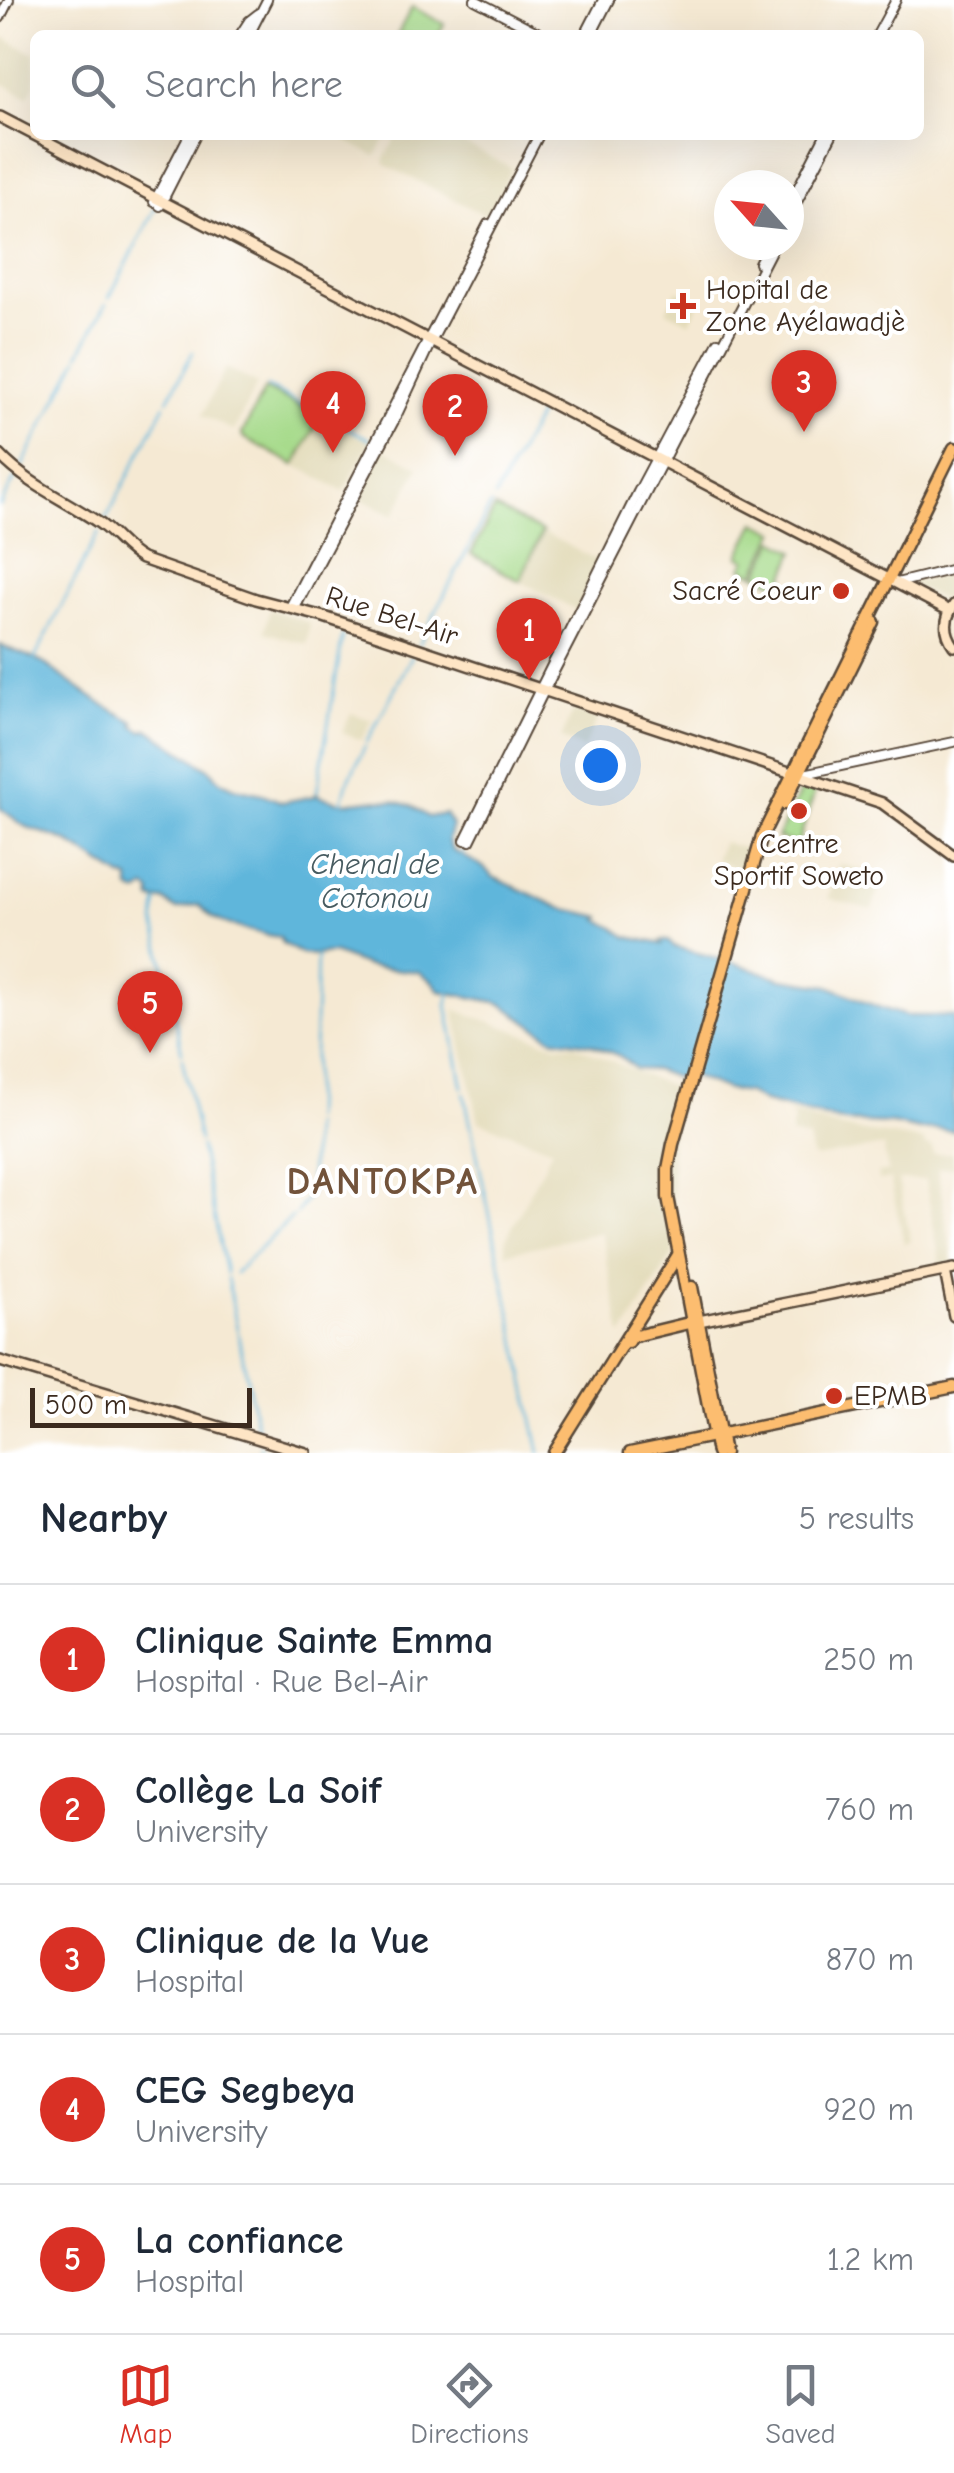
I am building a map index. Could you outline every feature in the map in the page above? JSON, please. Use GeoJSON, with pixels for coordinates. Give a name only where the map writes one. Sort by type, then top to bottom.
{"type":"FeatureCollection","features":[{"type":"Feature","properties":{"kind":"main road"},"geometry":{"type":"LineString","coordinates":[[0,120],[30,136]]}},
{"type":"Feature","properties":{"kind":"main road"},"geometry":{"type":"LineString","coordinates":[[39,140],[891,583],[951,610],[946,630],[954,646]]}},
{"type":"Feature","properties":{"kind":"main road"},"geometry":{"type":"LineString","coordinates":[[891,583],[954,448]]}},
{"type":"Feature","properties":{"kind":"main road","name":"Rue Bel-Air"},"geometry":{"type":"LineString","coordinates":[[0,455],[16,470],[102,525],[139,558],[882,803],[954,856]]}},
{"type":"Feature","properties":{"kind":"main road"},"geometry":{"type":"LineString","coordinates":[[696,1322],[668,1198],[670,1159],[758,845],[954,463]]}},
{"type":"Feature","properties":{"kind":"main road"},"geometry":{"type":"LineString","coordinates":[[686,1106],[676,1151],[674,1192],[719,1443]]}},
{"type":"Feature","properties":{"kind":"main road"},"geometry":{"type":"LineString","coordinates":[[556,1453],[679,1254]]}},
{"type":"Feature","properties":{"kind":"main road"},"geometry":{"type":"LineString","coordinates":[[556,1453],[631,1337],[951,1271],[954,1316]]}},
{"type":"Feature","properties":{"kind":"main road"},"geometry":{"type":"LineString","coordinates":[[0,1361],[306,1453]]}},
{"type":"Feature","properties":{"kind":"main road"},"geometry":{"type":"LineString","coordinates":[[654,1453],[719,1443],[954,1389]]}},
{"type":"Feature","properties":{"kind":"main road"},"geometry":{"type":"LineString","coordinates":[[630,1453],[719,1443]]}},
{"type":"Feature","properties":{"kind":"street"},"geometry":{"type":"LineString","coordinates":[[0,18],[9,0]]}},
{"type":"Feature","properties":{"kind":"street"},"geometry":{"type":"LineString","coordinates":[[251,30],[266,0]]}},
{"type":"Feature","properties":{"kind":"street"},"geometry":{"type":"LineString","coordinates":[[475,0],[532,30]]}},
{"type":"Feature","properties":{"kind":"street"},"geometry":{"type":"LineString","coordinates":[[591,30],[606,0]]}},
{"type":"Feature","properties":{"kind":"street"},"geometry":{"type":"LineString","coordinates":[[883,30],[898,0]]}},
{"type":"Feature","properties":{"kind":"street"},"geometry":{"type":"LineString","coordinates":[[243,30],[258,14]]}},
{"type":"Feature","properties":{"kind":"street"},"geometry":{"type":"LineString","coordinates":[[158,202],[190,140]]}},
{"type":"Feature","properties":{"kind":"street"},"geometry":{"type":"LineString","coordinates":[[293,608],[533,140]]}},
{"type":"Feature","properties":{"kind":"street"},"geometry":{"type":"LineString","coordinates":[[804,179],[826,140]]}},
{"type":"Feature","properties":{"kind":"street"},"geometry":{"type":"LineString","coordinates":[[804,186],[827,140]]}},
{"type":"Feature","properties":{"kind":"street"},"geometry":{"type":"LineString","coordinates":[[468,841],[764,260]]}},
{"type":"Feature","properties":{"kind":"street"},"geometry":{"type":"LineString","coordinates":[[891,583],[954,569]]}},
{"type":"Feature","properties":{"kind":"street"},"geometry":{"type":"LineString","coordinates":[[795,774],[954,742]]}},
{"type":"Feature","properties":{"kind":"shaded area"},"geometry":{"type":"Polygon","coordinates":[[[0,36],[30,51],[30,93],[28,97],[0,82],[0,36]]]}},
{"type":"Feature","properties":{"kind":"shaded area"},"geometry":{"type":"Polygon","coordinates":[[[344,140],[384,140],[376,156],[344,140]]]}},
{"type":"Feature","properties":{"kind":"shaded area"},"geometry":{"type":"Polygon","coordinates":[[[394,140],[457,140],[511,171],[485,215],[384,161],[394,140]]]}},
{"type":"Feature","properties":{"kind":"shaded area","name":"Hopital de Zone Ayélawadjè"},"geometry":{"type":"Polygon","coordinates":[[[677,290],[700,302],[690,322],[666,310],[677,290]]]}},
{"type":"Feature","properties":{"kind":"shaded area"},"geometry":{"type":"Polygon","coordinates":[[[226,368],[257,384],[234,431],[202,415],[226,368]]]}},
{"type":"Feature","properties":{"kind":"shaded area"},"geometry":{"type":"Polygon","coordinates":[[[320,417],[370,442],[344,491],[295,465],[320,417]]]}},
{"type":"Feature","properties":{"kind":"shaded area"},"geometry":{"type":"Polygon","coordinates":[[[384,449],[419,467],[394,515],[357,497],[384,449]]]}},
{"type":"Feature","properties":{"kind":"shaded area"},"geometry":{"type":"Polygon","coordinates":[[[542,532],[602,563],[578,611],[520,581],[542,532]]]}},
{"type":"Feature","properties":{"kind":"shaded area"},"geometry":{"type":"Polygon","coordinates":[[[954,573],[954,596],[948,602],[912,586],[914,582],[954,573]]]}},
{"type":"Feature","properties":{"kind":"shaded area"},"geometry":{"type":"Polygon","coordinates":[[[270,609],[310,623],[307,644],[264,632],[270,609]]]}},
{"type":"Feature","properties":{"kind":"shaded area"},"geometry":{"type":"Polygon","coordinates":[[[574,710],[598,718],[583,749],[561,738],[574,710]]]}},
{"type":"Feature","properties":{"kind":"shaded area"},"geometry":{"type":"Polygon","coordinates":[[[351,713],[372,720],[362,740],[342,733],[351,713]]]}},
{"type":"Feature","properties":{"kind":"shaded area"},"geometry":{"type":"Polygon","coordinates":[[[723,842],[746,849],[739,871],[715,859],[723,842]]]}},
{"type":"Feature","properties":{"kind":"shaded area"},"geometry":{"type":"Polygon","coordinates":[[[839,864],[882,876],[872,910],[828,898],[839,864]]]}},
{"type":"Feature","properties":{"kind":"shaded area"},"geometry":{"type":"Polygon","coordinates":[[[454,1009],[555,1045],[574,1045],[683,1092],[671,1139],[674,1253],[622,1336],[601,1232],[506,1253],[505,1241],[552,1149],[479,1121],[454,1009]]]}},
{"type":"Feature","properties":{"kind":"shaded area"},"geometry":{"type":"Polygon","coordinates":[[[791,1113],[846,1129],[924,1141],[925,1146],[932,1147],[933,1154],[954,1153],[954,1167],[937,1169],[954,1267],[942,1270],[925,1180],[898,1180],[911,1241],[904,1244],[890,1179],[879,1181],[877,1173],[888,1171],[883,1146],[815,1158],[808,1138],[790,1134],[794,1122],[791,1113]]]}},
{"type":"Feature","properties":{"kind":"green space"},"geometry":{"type":"Polygon","coordinates":[[[412,7],[444,24],[441,30],[400,30],[412,7]]]}},
{"type":"Feature","properties":{"kind":"green space"},"geometry":{"type":"Polygon","coordinates":[[[265,389],[320,417],[295,465],[243,437],[265,389]]]}},
{"type":"Feature","properties":{"kind":"green space"},"geometry":{"type":"Polygon","coordinates":[[[495,508],[542,532],[520,581],[471,554],[495,508]]]}},
{"type":"Feature","properties":{"kind":"green space"},"geometry":{"type":"Polygon","coordinates":[[[756,522],[776,532],[755,574],[742,568],[746,560],[739,556],[756,522]]]}},
{"type":"Feature","properties":{"kind":"green space"},"geometry":{"type":"Polygon","coordinates":[[[775,540],[795,551],[781,585],[758,575],[775,540]]]}},
{"type":"Feature","properties":{"kind":"green space","name":"Centre Sportif Soweto"},"geometry":{"type":"Polygon","coordinates":[[[804,784],[816,788],[798,844],[777,838],[804,784]]]}},
{"type":"Feature","properties":{"kind":"water","name":"Chenal de Cotonou"},"geometry":{"type":"Polygon","coordinates":[[[0,645],[46,665],[235,788],[282,802],[317,793],[343,803],[393,801],[412,806],[428,817],[445,814],[452,825],[448,840],[452,850],[482,866],[493,877],[561,908],[602,917],[599,920],[628,937],[662,944],[661,941],[668,941],[675,947],[782,979],[829,986],[906,1016],[954,1016],[954,1131],[845,1122],[764,1102],[748,1093],[727,1090],[689,1075],[677,1078],[636,1069],[620,1056],[591,1044],[552,1038],[500,1003],[440,991],[419,972],[367,966],[333,953],[302,954],[282,943],[279,937],[225,923],[199,905],[178,909],[164,900],[152,900],[151,891],[146,888],[138,893],[130,889],[130,879],[66,841],[24,826],[0,808],[0,645]]]}},
{"type":"Feature","properties":{"kind":"waterway"},"geometry":{"type":"LineString","coordinates":[[109,298],[156,207]]}},
{"type":"Feature","properties":{"kind":"waterway"},"geometry":{"type":"LineString","coordinates":[[79,355],[106,304]]}},
{"type":"Feature","properties":{"kind":"waterway"},"geometry":{"type":"LineString","coordinates":[[168,400],[193,352]]}},
{"type":"Feature","properties":{"kind":"waterway"},"geometry":{"type":"LineString","coordinates":[[21,468],[78,359]]}},
{"type":"Feature","properties":{"kind":"waterway"},"geometry":{"type":"LineString","coordinates":[[267,387],[371,440]]}},
{"type":"Feature","properties":{"kind":"waterway"},"geometry":{"type":"LineString","coordinates":[[105,521],[165,405]]}},
{"type":"Feature","properties":{"kind":"waterway"},"geometry":{"type":"LineString","coordinates":[[495,497],[541,410]]}},
{"type":"Feature","properties":{"kind":"waterway"},"geometry":{"type":"LineString","coordinates":[[0,506],[15,478]]}},
{"type":"Feature","properties":{"kind":"waterway"},"geometry":{"type":"LineString","coordinates":[[419,644],[491,505]]}},
{"type":"Feature","properties":{"kind":"waterway"},"geometry":{"type":"LineString","coordinates":[[34,660],[99,532]]}},
{"type":"Feature","properties":{"kind":"waterway"},"geometry":{"type":"LineString","coordinates":[[317,792],[343,634]]}},
{"type":"Feature","properties":{"kind":"waterway"},"geometry":{"type":"LineString","coordinates":[[367,742],[412,656]]}},
{"type":"Feature","properties":{"kind":"waterway"},"geometry":{"type":"LineString","coordinates":[[341,804],[365,746]]}},
{"type":"Feature","properties":{"kind":"waterway"},"geometry":{"type":"LineString","coordinates":[[461,856],[468,841]]}},
{"type":"Feature","properties":{"kind":"waterway"},"geometry":{"type":"LineString","coordinates":[[157,902],[155,922],[182,1053]]}},
{"type":"Feature","properties":{"kind":"waterway"},"geometry":{"type":"LineString","coordinates":[[312,1119],[317,956]]}},
{"type":"Feature","properties":{"kind":"waterway"},"geometry":{"type":"LineString","coordinates":[[450,992],[447,1005],[463,1088]]}},
{"type":"Feature","properties":{"kind":"waterway"},"geometry":{"type":"LineString","coordinates":[[182,1058],[199,1141]]}},
{"type":"Feature","properties":{"kind":"waterway"},"geometry":{"type":"LineString","coordinates":[[464,1093],[540,1453]]}},
{"type":"Feature","properties":{"kind":"waterway"},"geometry":{"type":"LineString","coordinates":[[297,1213],[310,1193],[312,1125]]}},
{"type":"Feature","properties":{"kind":"waterway"},"geometry":{"type":"LineString","coordinates":[[200,1147],[226,1273]]}},
{"type":"Feature","properties":{"kind":"waterway"},"geometry":{"type":"LineString","coordinates":[[235,1273],[293,1216]]}},
{"type":"Feature","properties":{"kind":"waterway"},"geometry":{"type":"LineString","coordinates":[[227,1278],[258,1433]]}},
{"type":"Feature","properties":{"kind":"waterway"},"geometry":{"type":"LineString","coordinates":[[260,1446],[262,1453]]}},
{"type":"Feature","properties":{"kind":"place","name":"Hopital de Zone Ayélawadjè"},"geometry":{"type":"Point","coordinates":[683,306]}},
{"type":"Feature","properties":{"kind":"place","name":"Clinique de la Vue"},"geometry":{"type":"Point","coordinates":[804,432]}},
{"type":"Feature","properties":{"kind":"place","name":"CEG Segbeya"},"geometry":{"type":"Point","coordinates":[333,453]}},
{"type":"Feature","properties":{"kind":"place","name":"Collège La Soif"},"geometry":{"type":"Point","coordinates":[455,456]}},
{"type":"Feature","properties":{"kind":"place","name":"Sacré Coeur"},"geometry":{"type":"Point","coordinates":[841,591]}},
{"type":"Feature","properties":{"kind":"place","name":"Clinique Sainte Emma"},"geometry":{"type":"Point","coordinates":[529,680]}},
{"type":"Feature","properties":{"kind":"place","name":"Centre Sportif Soweto"},"geometry":{"type":"Point","coordinates":[799,811]}},
{"type":"Feature","properties":{"kind":"place","name":"La confiance"},"geometry":{"type":"Point","coordinates":[150,1053]}},
{"type":"Feature","properties":{"kind":"place","name":"EPMB"},"geometry":{"type":"Point","coordinates":[834,1396]}},
{"type":"Feature","properties":{"kind":"district","name":"DANTOKPA"},"geometry":{"type":"Point","coordinates":[383,1182]}}]}
